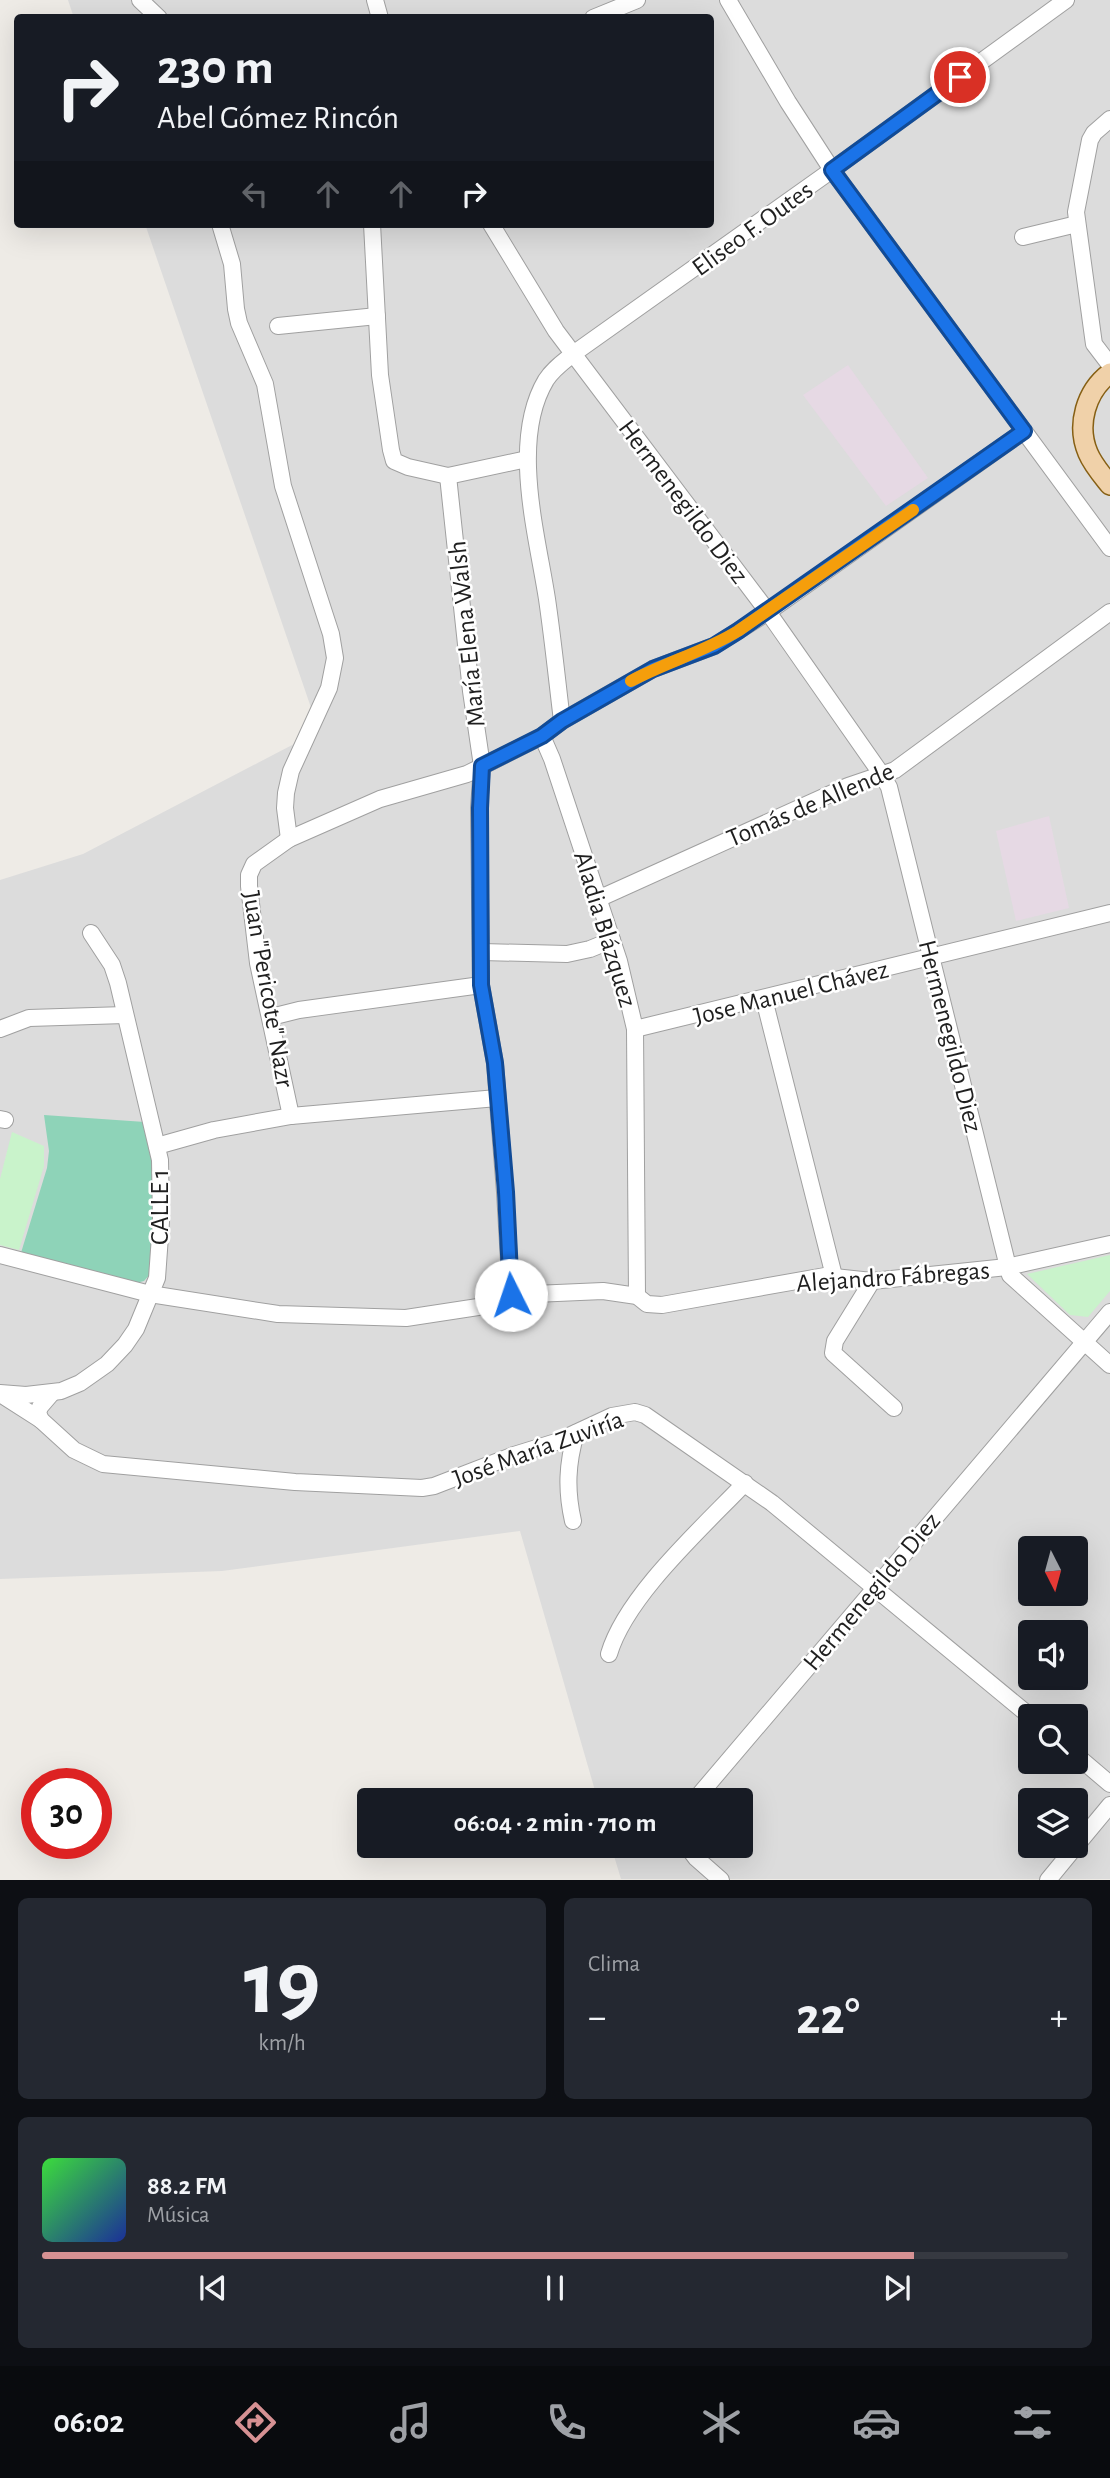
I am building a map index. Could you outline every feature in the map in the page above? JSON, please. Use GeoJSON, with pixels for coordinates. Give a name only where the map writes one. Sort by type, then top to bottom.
{"type":"FeatureCollection","features":[{"type":"Feature","properties":{"kind":"main road"},"geometry":{"type":"LineString","coordinates":[[1110,373],[1092,393],[1083,414],[1083,431],[1088,454],[1110,485]]}},
{"type":"Feature","properties":{"kind":"street"},"geometry":{"type":"LineString","coordinates":[[140,0],[155,14]]}},
{"type":"Feature","properties":{"kind":"street"},"geometry":{"type":"LineString","coordinates":[[603,14],[637,0]]}},
{"type":"Feature","properties":{"kind":"street"},"geometry":{"type":"LineString","coordinates":[[729,0],[788,102],[832,170],[1110,548]]}},
{"type":"Feature","properties":{"kind":"street","name":"Eliseo F. Outes"},"geometry":{"type":"LineString","coordinates":[[562,721],[527,459],[536,403],[546,380],[573,354],[1066,0]]}},
{"type":"Feature","properties":{"kind":"street"},"geometry":{"type":"LineString","coordinates":[[1110,119],[1090,140],[1076,212],[1094,344],[1110,365]]}},
{"type":"Feature","properties":{"kind":"street"},"geometry":{"type":"LineString","coordinates":[[1023,237],[1077,224]]}},
{"type":"Feature","properties":{"kind":"street"},"geometry":{"type":"LineString","coordinates":[[221,228],[232,264],[239,323],[265,384],[284,486],[331,634],[335,657],[329,688],[291,771],[285,808],[289,839],[380,799],[443,782],[482,766],[542,736],[562,721],[653,669],[714,646],[768,612],[1024,431]]}},
{"type":"Feature","properties":{"kind":"street"},"geometry":{"type":"LineString","coordinates":[[372,228],[382,387],[394,461],[448,476],[527,459]]}},
{"type":"Feature","properties":{"kind":"street","name":"Hermenegildo Diez"},"geometry":{"type":"LineString","coordinates":[[493,228],[556,331],[768,612],[883,775],[889,787],[932,957],[1007,1267],[1014,1280],[1083,1342],[705,1788]]}},
{"type":"Feature","properties":{"kind":"street"},"geometry":{"type":"LineString","coordinates":[[278,326],[377,316]]}},
{"type":"Feature","properties":{"kind":"street","name":"María Elena Walsh"},"geometry":{"type":"LineString","coordinates":[[448,476],[471,691],[482,766],[481,985],[495,1063],[511,1295]]}},
{"type":"Feature","properties":{"kind":"street","name":"Tomás de Allende"},"geometry":{"type":"LineString","coordinates":[[598,899],[848,786],[895,770],[1110,612]]}},
{"type":"Feature","properties":{"kind":"street","name":"Aladia Blázquez"},"geometry":{"type":"LineString","coordinates":[[542,736],[619,961],[635,1029],[637,1296]]}},
{"type":"Feature","properties":{"kind":"street","name":"Juan \"Pericote\" Nazr"},"geometry":{"type":"LineString","coordinates":[[289,839],[254,864],[249,876],[249,886],[258,963],[291,1116]]}},
{"type":"Feature","properties":{"kind":"street","name":"Jose Manuel Chávez"},"geometry":{"type":"LineString","coordinates":[[635,1029],[1110,914]]}},
{"type":"Feature","properties":{"kind":"street","name":"CALLE 1"},"geometry":{"type":"LineString","coordinates":[[0,1393],[52,1393],[80,1383],[107,1364],[136,1329],[157,1278],[161,1222],[160,1160],[112,965],[90,933]]}},
{"type":"Feature","properties":{"kind":"street"},"geometry":{"type":"LineString","coordinates":[[482,952],[567,954],[612,940]]}},
{"type":"Feature","properties":{"kind":"street"},"geometry":{"type":"LineString","coordinates":[[271,1017],[299,1010],[481,985]]}},
{"type":"Feature","properties":{"kind":"street"},"geometry":{"type":"LineString","coordinates":[[764,999],[834,1276]]}},
{"type":"Feature","properties":{"kind":"street"},"geometry":{"type":"LineString","coordinates":[[0,1029],[29,1018],[125,1015]]}},
{"type":"Feature","properties":{"kind":"street"},"geometry":{"type":"LineString","coordinates":[[157,1146],[214,1130],[291,1116],[497,1098]]}},
{"type":"Feature","properties":{"kind":"street","name":"Alejandro Fábregas"},"geometry":{"type":"LineString","coordinates":[[0,1255],[150,1294],[278,1314],[406,1318],[478,1307],[511,1295],[603,1291],[637,1296],[647,1304],[662,1305],[834,1276],[872,1281],[1007,1267],[1110,1244]]}},
{"type":"Feature","properties":{"kind":"street"},"geometry":{"type":"LineString","coordinates":[[872,1281],[835,1341],[833,1353],[894,1408]]}},
{"type":"Feature","properties":{"kind":"street"},"geometry":{"type":"LineString","coordinates":[[1110,1312],[1083,1342],[1110,1365]]}},
{"type":"Feature","properties":{"kind":"street","name":"José María Zuviría"},"geometry":{"type":"LineString","coordinates":[[0,1393],[41,1420],[74,1450],[103,1464],[295,1482],[422,1488],[445,1482],[621,1414],[635,1412],[645,1415],[745,1483],[876,1587],[1018,1706]]}},
{"type":"Feature","properties":{"kind":"street"},"geometry":{"type":"LineString","coordinates":[[41,1420],[38,1413],[40,1408],[52,1393]]}},
{"type":"Feature","properties":{"kind":"street"},"geometry":{"type":"LineString","coordinates":[[573,1521],[567,1496],[567,1476],[576,1433]]}},
{"type":"Feature","properties":{"kind":"street"},"geometry":{"type":"LineString","coordinates":[[609,1654],[613,1637],[630,1609],[674,1557],[745,1483]]}},
{"type":"Feature","properties":{"kind":"street"},"geometry":{"type":"LineString","coordinates":[[1088,1765],[1110,1784]]}},
{"type":"Feature","properties":{"kind":"street"},"geometry":{"type":"LineString","coordinates":[[1088,1832],[1110,1805]]}},
{"type":"Feature","properties":{"kind":"street"},"geometry":{"type":"LineString","coordinates":[[696,1858],[721,1880]]}},
{"type":"Feature","properties":{"kind":"street"},"geometry":{"type":"LineString","coordinates":[[1048,1880],[1066,1858]]}},
{"type":"Feature","properties":{"kind":"shaded area"},"geometry":{"type":"Polygon","coordinates":[[[68,0],[1110,0],[1110,1879],[621,1879],[615,1858],[753,1858],[753,1788],[594,1788],[520,1531],[222,1571],[0,1579],[0,880],[83,854],[319,731],[146,228],[714,228],[714,14],[73,14],[68,0]]]}},
{"type":"Feature","properties":{"kind":"shaded area"},"geometry":{"type":"Polygon","coordinates":[[[848,365],[928,478],[886,506],[803,395],[848,365]]]}},
{"type":"Feature","properties":{"kind":"shaded area"},"geometry":{"type":"Polygon","coordinates":[[[1049,816],[1069,908],[1016,921],[996,831],[1049,816]]]}},
{"type":"Feature","properties":{"kind":"green space"},"geometry":{"type":"Polygon","coordinates":[[[44,1115],[145,1122],[152,1157],[156,1217],[153,1271],[144,1281],[136,1283],[20,1256],[47,1168],[49,1151],[44,1115]]]}},
{"type":"Feature","properties":{"kind":"green space"},"geometry":{"type":"Polygon","coordinates":[[[12,1132],[44,1146],[44,1166],[19,1250],[0,1245],[0,1179],[12,1132]]]}},
{"type":"Feature","properties":{"kind":"green space"},"geometry":{"type":"Polygon","coordinates":[[[1110,1255],[1110,1291],[1088,1317],[1070,1315],[1027,1274],[1110,1255]]]}},
{"type":"Feature","properties":{"kind":"slow traffic"},"geometry":{"type":"LineString","coordinates":[[631,681],[653,669],[714,646],[768,612],[913,510]]}},
{"type":"Feature","properties":{"kind":"route"},"geometry":{"type":"LineString","coordinates":[[511,1295],[495,1063],[481,985],[482,766],[542,736],[562,721],[653,669],[714,646],[768,612],[1024,431],[832,170],[960,77]]}}]}
